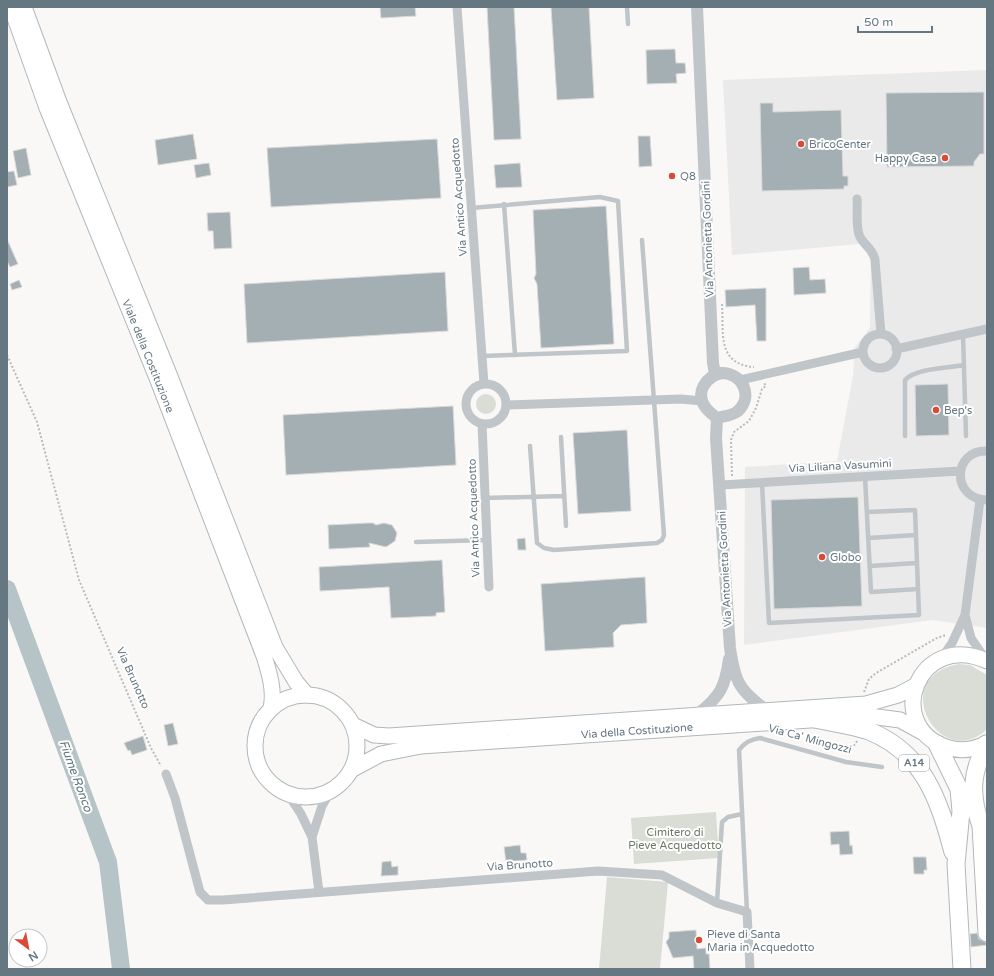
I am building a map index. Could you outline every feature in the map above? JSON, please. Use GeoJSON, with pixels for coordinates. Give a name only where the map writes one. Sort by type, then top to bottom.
{"type":"FeatureCollection","features":[{"type":"Feature","properties":{"kind":"highway","name":"A14"},"geometry":{"type":"LineString","coordinates":[[815,719],[868,731],[895,746],[909,758],[925,776],[940,806],[956,864],[962,969]]}},
{"type":"Feature","properties":{"kind":"highway"},"geometry":{"type":"LineString","coordinates":[[986,743],[977,762],[972,787],[975,810],[986,827],[987,933]]}},
{"type":"Feature","properties":{"kind":"highway"},"geometry":{"type":"LineString","coordinates":[[937,744],[959,788],[961,811],[956,864]]}},
{"type":"Feature","properties":{"kind":"main road","name":"Viale della Costituzione"},"geometry":{"type":"LineString","coordinates":[[11,7],[47,108],[157,378],[264,656],[272,688],[273,701],[271,708]]}},
{"type":"Feature","properties":{"kind":"main road","name":"Viale della Costituzione"},"geometry":{"type":"LineString","coordinates":[[24,7],[59,102],[169,374],[275,647],[296,682],[308,695]]}},
{"type":"Feature","properties":{"kind":"main road"},"geometry":{"type":"LineString","coordinates":[[922,732],[916,721],[913,710],[913,698],[915,686],[922,673],[933,663],[941,659],[961,654],[974,656],[987,661]]}},
{"type":"Feature","properties":{"kind":"main road"},"geometry":{"type":"LineString","coordinates":[[353,725],[374,735],[388,736],[698,714],[866,704],[898,695],[915,686]]}},
{"type":"Feature","properties":{"kind":"main road"},"geometry":{"type":"LineString","coordinates":[[308,695],[324,698],[338,706],[353,725],[358,742],[357,756],[353,768],[343,782],[330,792],[310,798],[288,794],[273,786],[262,772],[256,756],[255,747],[257,730],[263,718],[271,708],[288,698],[308,695]]}},
{"type":"Feature","properties":{"kind":"main road","name":"Via della Costituzione"},"geometry":{"type":"LineString","coordinates":[[353,768],[381,754],[421,746],[870,716],[900,720],[922,732],[937,744]]}},
{"type":"Feature","properties":{"kind":"main road"},"geometry":{"type":"LineString","coordinates":[[937,744],[953,750],[970,750],[986,743]]}},
{"type":"Feature","properties":{"kind":"street","name":"Via Antico Acquedotto"},"geometry":{"type":"LineString","coordinates":[[457,7],[484,384]]}},
{"type":"Feature","properties":{"kind":"street","name":"Via Antonietta Gordini"},"geometry":{"type":"LineString","coordinates":[[698,7],[713,363],[716,374]]}},
{"type":"Feature","properties":{"kind":"street"},"geometry":{"type":"LineString","coordinates":[[858,199],[858,230],[860,237],[873,252],[875,260],[881,334]]}},
{"type":"Feature","properties":{"kind":"street"},"geometry":{"type":"LineString","coordinates":[[896,349],[987,330]]}},
{"type":"Feature","properties":{"kind":"street"},"geometry":{"type":"LineString","coordinates":[[881,334],[890,337],[896,349],[894,360],[886,366],[881,367],[871,365],[864,357],[863,352],[864,346],[870,337],[881,334]]}},
{"type":"Feature","properties":{"kind":"street"},"geometry":{"type":"LineString","coordinates":[[740,380],[863,352]]}},
{"type":"Feature","properties":{"kind":"street"},"geometry":{"type":"LineString","coordinates":[[727,373],[740,380],[745,390],[742,406],[734,414],[717,418],[706,408],[702,401],[701,395],[705,382],[716,374],[727,373]]}},
{"type":"Feature","properties":{"kind":"street"},"geometry":{"type":"LineString","coordinates":[[484,384],[497,388],[505,398],[506,405],[504,412],[496,422],[482,424],[471,418],[466,407],[468,395],[472,390],[484,384]]}},
{"type":"Feature","properties":{"kind":"street"},"geometry":{"type":"LineString","coordinates":[[506,405],[653,400],[702,401]]}},
{"type":"Feature","properties":{"kind":"street","name":"Via Antonietta Gordini"},"geometry":{"type":"LineString","coordinates":[[717,418],[716,438],[726,485],[730,648],[734,672],[739,685],[748,697],[766,710]]}},
{"type":"Feature","properties":{"kind":"street","name":"Via Antico Acquedotto"},"geometry":{"type":"LineString","coordinates":[[482,424],[489,588]]}},
{"type":"Feature","properties":{"kind":"street"},"geometry":{"type":"LineString","coordinates":[[941,659],[956,636],[965,615],[984,500],[967,492],[960,479],[960,471],[968,458],[974,453],[987,451]]}},
{"type":"Feature","properties":{"kind":"street","name":"Via Liliana Vasumini"},"geometry":{"type":"LineString","coordinates":[[726,485],[960,471]]}},
{"type":"Feature","properties":{"kind":"street"},"geometry":{"type":"LineString","coordinates":[[965,615],[971,638],[987,661]]}},
{"type":"Feature","properties":{"kind":"street","name":"Via Antonietta Gordini"},"geometry":{"type":"LineString","coordinates":[[698,714],[717,698],[727,672],[730,648]]}},
{"type":"Feature","properties":{"kind":"street","name":"Via Brunotto"},"geometry":{"type":"LineString","coordinates":[[166,774],[175,798],[200,892],[208,900],[598,871],[662,874],[717,903],[747,912]]}},
{"type":"Feature","properties":{"kind":"street"},"geometry":{"type":"LineString","coordinates":[[312,837],[322,806],[330,792]]}},
{"type":"Feature","properties":{"kind":"street"},"geometry":{"type":"LineString","coordinates":[[288,794],[301,814],[312,837],[319,892]]}},
{"type":"Feature","properties":{"kind":"street","name":"Via Ca' Mingozzi"},"geometry":{"type":"LineString","coordinates":[[747,912],[750,969]]}},
{"type":"Feature","properties":{"kind":"lane"},"geometry":{"type":"LineString","coordinates":[[627,7],[628,24]]}},
{"type":"Feature","properties":{"kind":"lane"},"geometry":{"type":"LineString","coordinates":[[471,208],[600,197],[618,201],[627,351],[482,356]]}},
{"type":"Feature","properties":{"kind":"lane"},"geometry":{"type":"LineString","coordinates":[[504,204],[515,355]]}},
{"type":"Feature","properties":{"kind":"lane"},"geometry":{"type":"LineString","coordinates":[[530,446],[537,543],[544,548],[554,550],[657,543],[662,540],[664,535],[642,240]]}},
{"type":"Feature","properties":{"kind":"lane"},"geometry":{"type":"LineString","coordinates":[[963,335],[966,436]]}},
{"type":"Feature","properties":{"kind":"lane"},"geometry":{"type":"LineString","coordinates":[[905,436],[905,380],[908,376],[918,372],[964,365]]}},
{"type":"Feature","properties":{"kind":"lane"},"geometry":{"type":"LineString","coordinates":[[561,437],[566,526]]}},
{"type":"Feature","properties":{"kind":"lane"},"geometry":{"type":"LineString","coordinates":[[865,477],[871,592],[918,589]]}},
{"type":"Feature","properties":{"kind":"lane"},"geometry":{"type":"LineString","coordinates":[[762,483],[769,623],[919,615],[915,510],[867,512]]}},
{"type":"Feature","properties":{"kind":"lane"},"geometry":{"type":"LineString","coordinates":[[485,498],[564,496]]}},
{"type":"Feature","properties":{"kind":"lane"},"geometry":{"type":"LineString","coordinates":[[868,538],[916,535]]}},
{"type":"Feature","properties":{"kind":"lane"},"geometry":{"type":"LineString","coordinates":[[416,542],[487,540]]}},
{"type":"Feature","properties":{"kind":"lane"},"geometry":{"type":"LineString","coordinates":[[870,566],[917,563]]}},
{"type":"Feature","properties":{"kind":"lane","name":"Via Ca' Mingozzi"},"geometry":{"type":"LineString","coordinates":[[747,912],[739,750],[743,744],[752,739],[760,738],[846,762],[882,767]]}},
{"type":"Feature","properties":{"kind":"lane"},"geometry":{"type":"LineString","coordinates":[[717,903],[722,822],[728,817],[742,814]]}},
{"type":"Feature","properties":{"kind":"path"},"geometry":{"type":"LineString","coordinates":[[722,298],[725,350],[729,357],[738,363],[756,367],[766,386],[762,389],[756,408],[749,421],[734,432],[731,440],[726,485]]}},
{"type":"Feature","properties":{"kind":"path","name":"Via Brunotto"},"geometry":{"type":"LineString","coordinates":[[7,355],[37,422],[79,580],[151,748],[166,774]]}},
{"type":"Feature","properties":{"kind":"path"},"geometry":{"type":"LineString","coordinates":[[864,694],[869,679],[876,673],[942,636],[956,636]]}},
{"type":"Feature","properties":{"kind":"shaded area"},"geometry":{"type":"Polygon","coordinates":[[[987,70],[987,628],[933,620],[744,645],[745,467],[837,461],[853,376],[855,347],[870,328],[871,243],[732,255],[723,80],[987,70]]]}},
{"type":"Feature","properties":{"kind":"green space"},"geometry":{"type":"Polygon","coordinates":[[[486,394],[493,397],[496,404],[493,411],[486,414],[479,411],[476,404],[479,397],[486,394]]]}},
{"type":"Feature","properties":{"kind":"green space"},"geometry":{"type":"Polygon","coordinates":[[[959,664],[970,665],[987,675],[987,729],[970,740],[953,740],[938,732],[928,718],[923,702],[926,686],[937,672],[959,664]]]}},
{"type":"Feature","properties":{"kind":"green space","name":"Cimitero di Pieve Acquedotto"},"geometry":{"type":"Polygon","coordinates":[[[716,812],[719,858],[634,864],[631,818],[716,812]]]}},
{"type":"Feature","properties":{"kind":"green space"},"geometry":{"type":"Polygon","coordinates":[[[607,877],[668,882],[660,969],[599,969],[607,877]]]}},
{"type":"Feature","properties":{"kind":"building"},"geometry":{"type":"Polygon","coordinates":[[[380,7],[415,7],[416,16],[381,18],[380,7]]]}},
{"type":"Feature","properties":{"kind":"building"},"geometry":{"type":"Polygon","coordinates":[[[487,7],[514,7],[521,139],[494,140],[487,7]]]}},
{"type":"Feature","properties":{"kind":"building"},"geometry":{"type":"Polygon","coordinates":[[[551,7],[589,7],[594,98],[557,100],[551,7]]]}},
{"type":"Feature","properties":{"kind":"building"},"geometry":{"type":"Polygon","coordinates":[[[675,49],[676,63],[685,63],[686,73],[676,74],[677,83],[647,84],[646,50],[675,49]]]}},
{"type":"Feature","properties":{"kind":"building"},"geometry":{"type":"Polygon","coordinates":[[[984,92],[984,154],[980,154],[974,162],[974,166],[887,167],[886,93],[984,92]]]}},
{"type":"Feature","properties":{"kind":"building","name":"BricoCenter"},"geometry":{"type":"Polygon","coordinates":[[[760,103],[773,103],[773,112],[841,110],[843,176],[848,176],[848,186],[844,186],[844,189],[762,191],[760,103]]]}},
{"type":"Feature","properties":{"kind":"building"},"geometry":{"type":"Polygon","coordinates":[[[193,134],[197,159],[158,165],[155,140],[193,134]]]}},
{"type":"Feature","properties":{"kind":"building"},"geometry":{"type":"Polygon","coordinates":[[[638,136],[650,136],[652,166],[639,167],[638,136]]]}},
{"type":"Feature","properties":{"kind":"building"},"geometry":{"type":"Polygon","coordinates":[[[437,139],[441,198],[271,207],[267,148],[437,139]]]}},
{"type":"Feature","properties":{"kind":"building"},"geometry":{"type":"Polygon","coordinates":[[[26,148],[31,175],[18,178],[13,151],[26,148]]]}},
{"type":"Feature","properties":{"kind":"building"},"geometry":{"type":"Polygon","coordinates":[[[209,163],[211,175],[196,178],[194,165],[209,163]]]}},
{"type":"Feature","properties":{"kind":"building"},"geometry":{"type":"Polygon","coordinates":[[[520,163],[522,187],[496,188],[494,165],[520,163]]]}},
{"type":"Feature","properties":{"kind":"building"},"geometry":{"type":"Polygon","coordinates":[[[14,171],[17,185],[7,187],[7,172],[14,171]]]}},
{"type":"Feature","properties":{"kind":"building"},"geometry":{"type":"Polygon","coordinates":[[[606,206],[614,344],[541,348],[537,284],[534,278],[536,274],[533,210],[606,206]]]}},
{"type":"Feature","properties":{"kind":"building"},"geometry":{"type":"Polygon","coordinates":[[[230,212],[232,248],[214,249],[213,231],[208,231],[207,213],[230,212]]]}},
{"type":"Feature","properties":{"kind":"building"},"geometry":{"type":"Polygon","coordinates":[[[7,239],[18,264],[10,267],[7,261],[7,239]]]}},
{"type":"Feature","properties":{"kind":"building"},"geometry":{"type":"Polygon","coordinates":[[[809,267],[810,280],[825,279],[826,293],[794,295],[793,268],[809,267]]]}},
{"type":"Feature","properties":{"kind":"building"},"geometry":{"type":"Polygon","coordinates":[[[445,272],[448,331],[247,343],[244,284],[445,272]]]}},
{"type":"Feature","properties":{"kind":"building"},"geometry":{"type":"Polygon","coordinates":[[[19,280],[22,287],[12,290],[10,284],[19,280]]]}},
{"type":"Feature","properties":{"kind":"building"},"geometry":{"type":"Polygon","coordinates":[[[766,288],[766,341],[757,341],[755,305],[726,307],[725,290],[766,288]]]}},
{"type":"Feature","properties":{"kind":"building"},"geometry":{"type":"Polygon","coordinates":[[[948,384],[949,435],[916,436],[915,385],[948,384]]]}},
{"type":"Feature","properties":{"kind":"building"},"geometry":{"type":"Polygon","coordinates":[[[453,406],[456,465],[286,475],[283,415],[453,406]]]}},
{"type":"Feature","properties":{"kind":"building"},"geometry":{"type":"Polygon","coordinates":[[[627,430],[631,511],[578,514],[573,433],[627,430]]]}},
{"type":"Feature","properties":{"kind":"building"},"geometry":{"type":"Polygon","coordinates":[[[858,497],[862,606],[774,609],[771,500],[858,497]]]}},
{"type":"Feature","properties":{"kind":"building"},"geometry":{"type":"Polygon","coordinates":[[[373,523],[376,525],[384,523],[392,525],[397,533],[395,541],[386,547],[369,543],[370,547],[329,549],[328,525],[373,523]]]}},
{"type":"Feature","properties":{"kind":"building"},"geometry":{"type":"Polygon","coordinates":[[[525,538],[526,550],[518,550],[517,539],[525,538]]]}},
{"type":"Feature","properties":{"kind":"building"},"geometry":{"type":"Polygon","coordinates":[[[442,560],[445,612],[436,613],[436,616],[391,618],[389,587],[320,591],[319,567],[442,560]]]}},
{"type":"Feature","properties":{"kind":"building"},"geometry":{"type":"Polygon","coordinates":[[[645,577],[647,623],[621,625],[613,633],[614,647],[545,651],[541,584],[645,577]]]}},
{"type":"Feature","properties":{"kind":"building"},"geometry":{"type":"Polygon","coordinates":[[[173,723],[178,744],[168,746],[164,725],[173,723]]]}},
{"type":"Feature","properties":{"kind":"building"},"geometry":{"type":"Polygon","coordinates":[[[143,736],[147,750],[132,755],[124,743],[143,736]]]}},
{"type":"Feature","properties":{"kind":"building"},"geometry":{"type":"Polygon","coordinates":[[[849,831],[850,846],[852,845],[853,854],[840,855],[839,844],[831,845],[830,832],[849,831]]]}},
{"type":"Feature","properties":{"kind":"building"},"geometry":{"type":"Polygon","coordinates":[[[520,845],[521,853],[526,853],[527,860],[506,862],[504,847],[520,845]]]}},
{"type":"Feature","properties":{"kind":"building"},"geometry":{"type":"Polygon","coordinates":[[[913,857],[926,857],[927,870],[924,870],[924,874],[914,874],[913,857]]]}},
{"type":"Feature","properties":{"kind":"building"},"geometry":{"type":"Polygon","coordinates":[[[391,861],[392,867],[398,866],[398,875],[381,876],[382,862],[391,861]]]}},
{"type":"Feature","properties":{"kind":"building"},"geometry":{"type":"Polygon","coordinates":[[[696,930],[697,949],[706,948],[706,954],[709,954],[710,969],[694,969],[693,956],[673,958],[666,942],[669,938],[669,932],[696,930]]]}},
{"type":"Feature","properties":{"kind":"building"},"geometry":{"type":"Polygon","coordinates":[[[977,933],[979,939],[987,943],[987,945],[971,947],[970,934],[977,933]]]}},
{"type":"Feature","properties":{"kind":"waterway","name":"Fiume Ronco"},"geometry":{"type":"LineString","coordinates":[[7,589],[108,862],[121,969]]}},
{"type":"Feature","properties":{"kind":"place","name":"BricoCenter"},"geometry":{"type":"Point","coordinates":[801,144]}},
{"type":"Feature","properties":{"kind":"place","name":"Happy Casa"},"geometry":{"type":"Point","coordinates":[945,158]}},
{"type":"Feature","properties":{"kind":"place","name":"Q8"},"geometry":{"type":"Point","coordinates":[672,176]}},
{"type":"Feature","properties":{"kind":"place","name":"Bep's"},"geometry":{"type":"Point","coordinates":[936,410]}},
{"type":"Feature","properties":{"kind":"place","name":"Globo"},"geometry":{"type":"Point","coordinates":[822,557]}},
{"type":"Feature","properties":{"kind":"place","name":"Pieve di Santa Maria in Acquedotto"},"geometry":{"type":"Point","coordinates":[699,940]}}]}
